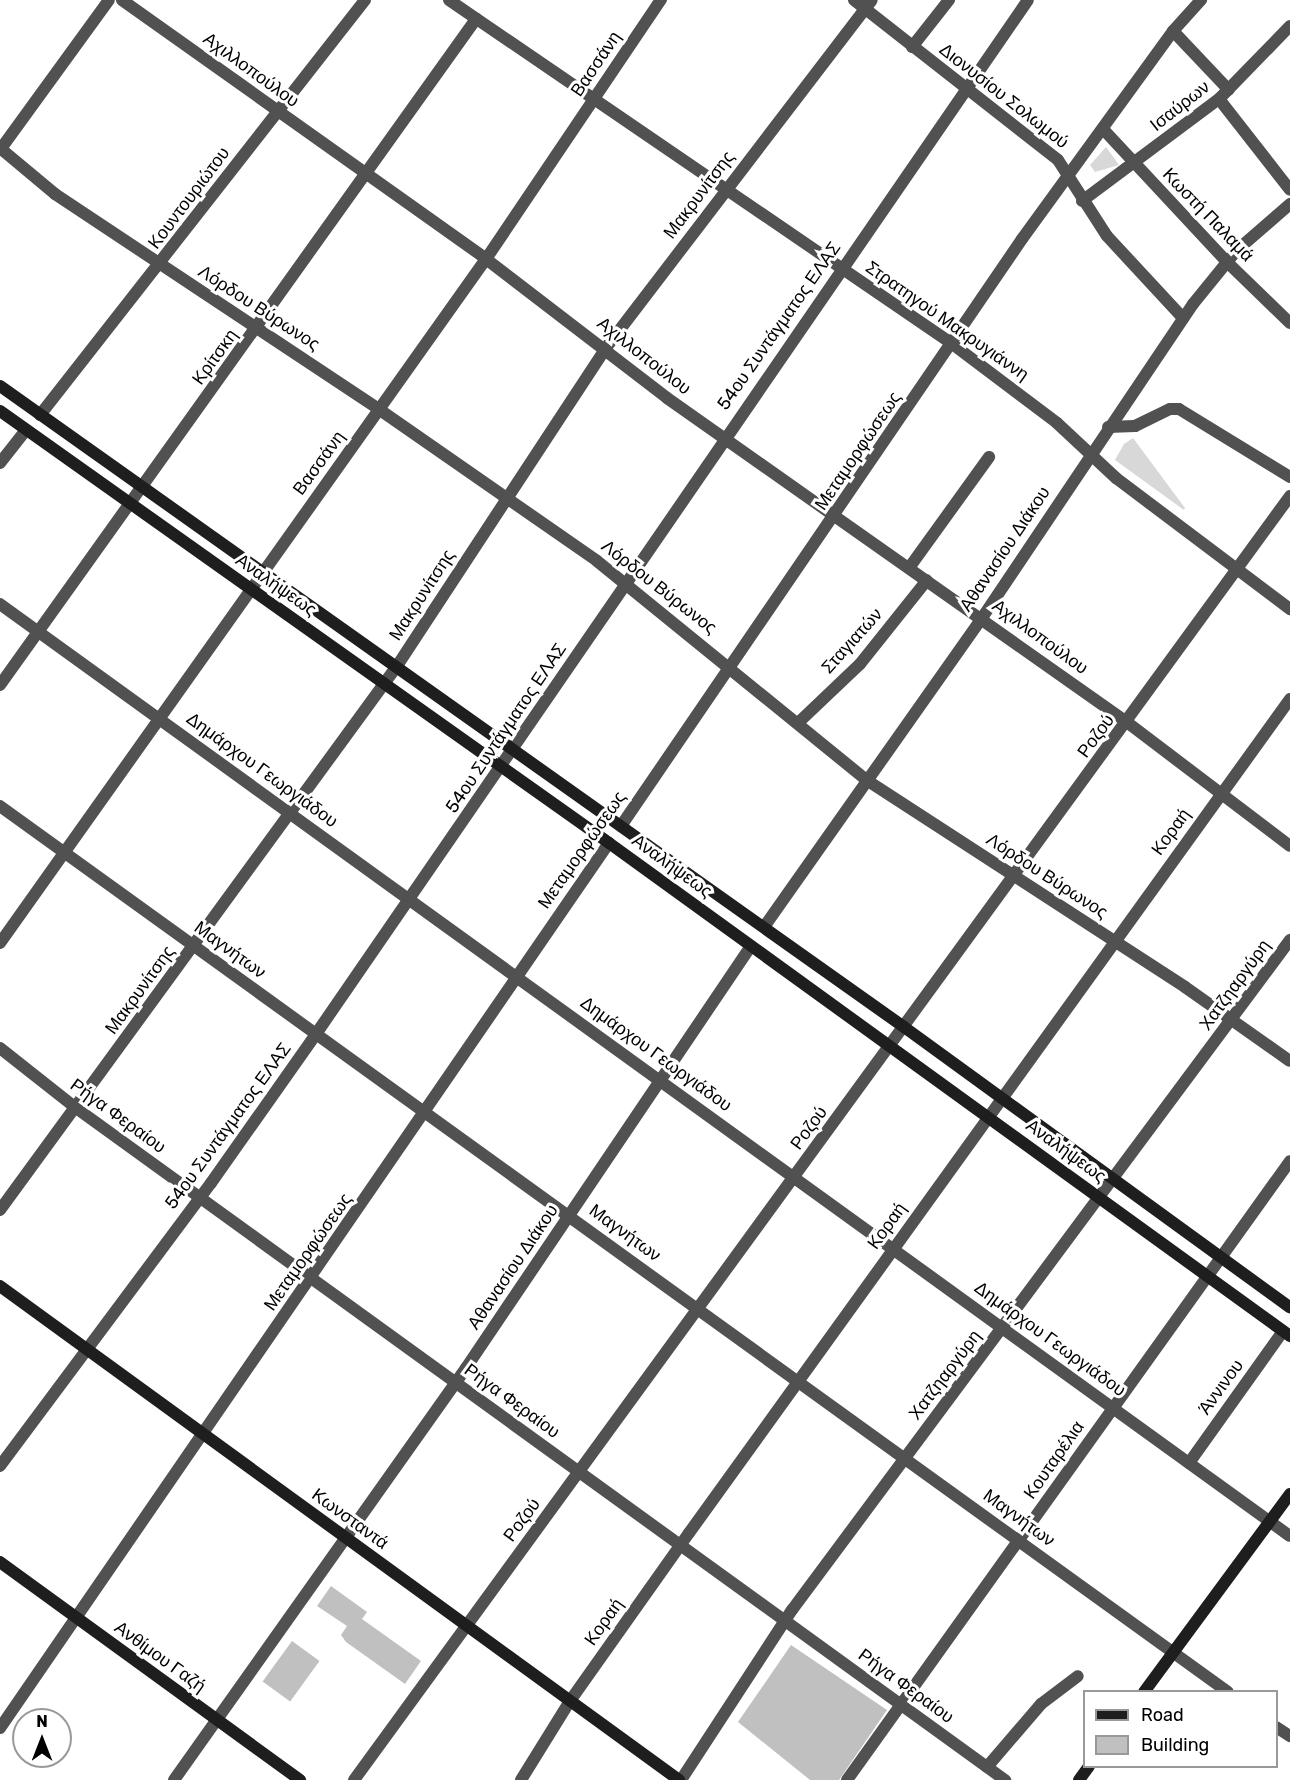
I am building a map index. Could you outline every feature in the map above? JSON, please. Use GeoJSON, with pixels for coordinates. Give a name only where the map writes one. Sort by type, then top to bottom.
{"type":"FeatureCollection","features":[{"type":"Feature","properties":{"kind":"main road","name":"Αναλήψεως"},"geometry":{"type":"LineString","coordinates":[[0,386],[764,927],[1290,1307]]}},
{"type":"Feature","properties":{"kind":"main road","name":"Αναλήψεως"},"geometry":{"type":"LineString","coordinates":[[0,411],[609,843],[1287,1333]]}},
{"type":"Feature","properties":{"kind":"main road","name":"Μεταμορφώσεως"},"geometry":{"type":"LineString","coordinates":[[609,843],[621,826]]}},
{"type":"Feature","properties":{"kind":"main road","name":"Κωνσταντά"},"geometry":{"type":"LineString","coordinates":[[0,1286],[680,1780]]}},
{"type":"Feature","properties":{"kind":"main road"},"geometry":{"type":"LineString","coordinates":[[1145,1690],[1290,1494]]}},
{"type":"Feature","properties":{"kind":"main road","name":"Ανθίμου Γαζή"},"geometry":{"type":"LineString","coordinates":[[0,1562],[300,1780]]}},
{"type":"Feature","properties":{"kind":"main road"},"geometry":{"type":"LineString","coordinates":[[1079,1780],[1088,1768]]}},
{"type":"Feature","properties":{"kind":"street"},"geometry":{"type":"LineString","coordinates":[[0,149],[110,0]]}},
{"type":"Feature","properties":{"kind":"street","name":"Αχιλλοπούλου"},"geometry":{"type":"LineString","coordinates":[[122,0],[486,259],[667,398],[1128,723],[1222,792],[1290,846]]}},
{"type":"Feature","properties":{"kind":"street","name":"Κουντουριώτου"},"geometry":{"type":"LineString","coordinates":[[40,415],[160,265],[365,0]]}},
{"type":"Feature","properties":{"kind":"street","name":"Στρατηγού Μακρυγιάννη"},"geometry":{"type":"LineString","coordinates":[[449,0],[951,343],[1057,423],[1090,454],[1290,609]]}},
{"type":"Feature","properties":{"kind":"street","name":"Βασσάνη"},"geometry":{"type":"LineString","coordinates":[[0,943],[486,259],[661,0]]}},
{"type":"Feature","properties":{"kind":"street","name":"Διονυσίου Σολωμού"},"geometry":{"type":"LineString","coordinates":[[854,0],[869,5],[912,47],[1058,160],[1069,175],[1082,201],[1107,236],[1183,318]]}},
{"type":"Feature","properties":{"kind":"street"},"geometry":{"type":"LineString","coordinates":[[912,47],[949,0]]}},
{"type":"Feature","properties":{"kind":"street","name":"54ου Συντάγματος ΕΛΑΣ"},"geometry":{"type":"LineString","coordinates":[[0,1466],[199,1198],[315,1034],[502,767],[724,436],[1027,0]]}},
{"type":"Feature","properties":{"kind":"street","name":"Μεταμορφώσεως"},"geometry":{"type":"LineString","coordinates":[[621,826],[835,516],[951,343],[1069,175],[1173,31],[1202,0]]}},
{"type":"Feature","properties":{"kind":"street","name":"Μακρυνίτσης"},"geometry":{"type":"LineString","coordinates":[[0,1210],[397,666],[606,349],[725,189],[869,5]]}},
{"type":"Feature","properties":{"kind":"street","name":"Κρίτσκη"},"geometry":{"type":"LineString","coordinates":[[0,685],[141,486],[258,328],[476,19]]}},
{"type":"Feature","properties":{"kind":"street"},"geometry":{"type":"LineString","coordinates":[[1173,31],[1229,90]]}},
{"type":"Feature","properties":{"kind":"street","name":"Ισαύρων"},"geometry":{"type":"LineString","coordinates":[[1082,201],[1219,99],[1287,35]]}},
{"type":"Feature","properties":{"kind":"street"},"geometry":{"type":"LineString","coordinates":[[1219,99],[1290,190]]}},
{"type":"Feature","properties":{"kind":"street","name":"Κωστή Παλαμά"},"geometry":{"type":"LineString","coordinates":[[1103,129],[1226,261],[1290,323]]}},
{"type":"Feature","properties":{"kind":"street","name":"Λόρδου Βύρωνος"},"geometry":{"type":"LineString","coordinates":[[0,149],[55,194],[380,410],[626,582],[868,781],[1232,1018],[1290,1061]]}},
{"type":"Feature","properties":{"kind":"street","name":"Αθανασίου Διάκου"},"geometry":{"type":"LineString","coordinates":[[764,927],[982,618],[1183,318],[1226,261],[1290,204]]}},
{"type":"Feature","properties":{"kind":"street"},"geometry":{"type":"LineString","coordinates":[[1108,427],[1135,426],[1167,411],[1179,410],[1290,477]]}},
{"type":"Feature","properties":{"kind":"street"},"geometry":{"type":"LineString","coordinates":[[0,463],[26,430]]}},
{"type":"Feature","properties":{"kind":"street"},"geometry":{"type":"LineString","coordinates":[[909,568],[989,457]]}},
{"type":"Feature","properties":{"kind":"street","name":"Ροζού"},"geometry":{"type":"LineString","coordinates":[[354,1780],[1128,723],[1290,496]]}},
{"type":"Feature","properties":{"kind":"street","name":"Σταγιατών"},"geometry":{"type":"LineString","coordinates":[[799,722],[860,664],[927,580]]}},
{"type":"Feature","properties":{"kind":"street","name":"Δημάρχου Γεωργιάδου"},"geometry":{"type":"LineString","coordinates":[[0,604],[517,975],[1290,1536]]}},
{"type":"Feature","properties":{"kind":"street","name":"Κοραή"},"geometry":{"type":"LineString","coordinates":[[521,1780],[570,1701],[681,1544],[1290,699]]}},
{"type":"Feature","properties":{"kind":"street","name":"Μαγνήτων"},"geometry":{"type":"LineString","coordinates":[[0,807],[800,1381],[1225,1690]]}},
{"type":"Feature","properties":{"kind":"street","name":"Μεταμορφώσεως"},"geometry":{"type":"LineString","coordinates":[[0,1728],[202,1434],[312,1280],[517,975],[609,843]]}},
{"type":"Feature","properties":{"kind":"street","name":"Χατζηαργύρη"},"geometry":{"type":"LineString","coordinates":[[680,1780],[785,1620],[1290,940]]}},
{"type":"Feature","properties":{"kind":"street","name":"Αθανασίου Διάκου"},"geometry":{"type":"LineString","coordinates":[[174,1780],[344,1536],[456,1382],[751,946]]}},
{"type":"Feature","properties":{"kind":"street","name":"Ρήγα Φεραίου"},"geometry":{"type":"LineString","coordinates":[[0,1048],[76,1108],[199,1198],[1005,1780]]}},
{"type":"Feature","properties":{"kind":"street","name":"Κουταρέλια"},"geometry":{"type":"LineString","coordinates":[[847,1780],[1290,1161]]}},
{"type":"Feature","properties":{"kind":"street","name":"Άννινου"},"geometry":{"type":"LineString","coordinates":[[1188,1463],[1287,1333]]}},
{"type":"Feature","properties":{"kind":"street"},"geometry":{"type":"LineString","coordinates":[[987,1767],[1041,1704],[1078,1677]]}},
{"type":"Feature","properties":{"kind":"shaded area"},"geometry":{"type":"Polygon","coordinates":[[[1106,147],[1119,165],[1095,172],[1090,165],[1106,147]]]}},
{"type":"Feature","properties":{"kind":"shaded area"},"geometry":{"type":"Polygon","coordinates":[[[1133,438],[1185,508],[1184,510],[1115,460],[1124,444],[1133,438]]]}},
{"type":"Feature","properties":{"kind":"building"},"geometry":{"type":"Polygon","coordinates":[[[331,1586],[367,1612],[362,1619],[421,1661],[405,1684],[346,1642],[341,1635],[347,1626],[317,1606],[331,1586]]]}},
{"type":"Feature","properties":{"kind":"building"},"geometry":{"type":"Polygon","coordinates":[[[292,1641],[320,1661],[290,1701],[263,1681],[292,1641]]]}},
{"type":"Feature","properties":{"kind":"building"},"geometry":{"type":"Polygon","coordinates":[[[791,1645],[887,1710],[839,1780],[810,1780],[738,1722],[791,1645]]]}}]}
